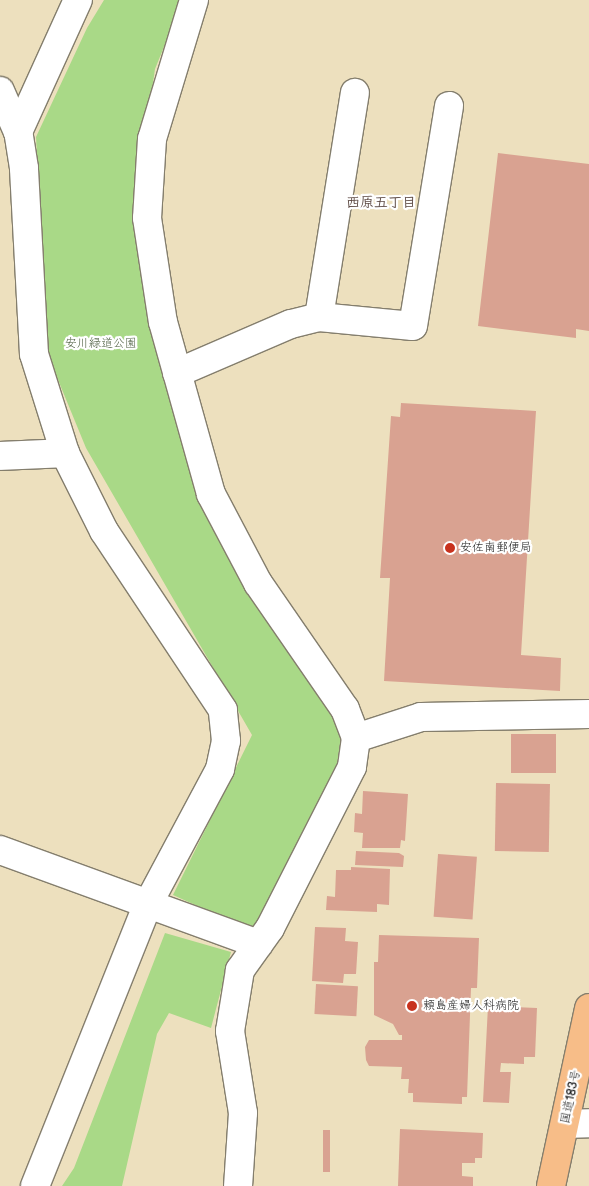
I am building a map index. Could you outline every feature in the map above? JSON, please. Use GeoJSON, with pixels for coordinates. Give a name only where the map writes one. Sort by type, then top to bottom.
{"type":"FeatureCollection","features":[{"type":"Feature","properties":{"kind":"highway","name":"国道183号"},"geometry":{"type":"LineString","coordinates":[[551,1186],[577,1123],[589,1008]]}},
{"type":"Feature","properties":{"kind":"street"},"geometry":{"type":"LineString","coordinates":[[18,132],[78,0]]}},
{"type":"Feature","properties":{"kind":"street"},"geometry":{"type":"LineString","coordinates":[[194,0],[152,139],[147,218],[163,322],[211,494],[258,583],[345,710],[356,738],[352,767],[270,928],[240,970],[230,1031],[243,1113],[238,1186]]}},
{"type":"Feature","properties":{"kind":"street"},"geometry":{"type":"LineString","coordinates":[[0,91],[18,132],[24,168],[34,354],[65,454],[104,531],[223,710],[226,741],[220,769],[148,904],[35,1186]]}},
{"type":"Feature","properties":{"kind":"street"},"geometry":{"type":"LineString","coordinates":[[319,317],[355,93]]}},
{"type":"Feature","properties":{"kind":"street"},"geometry":{"type":"LineString","coordinates":[[177,373],[291,324],[319,317],[413,326],[448,106]]}},
{"type":"Feature","properties":{"kind":"street"},"geometry":{"type":"LineString","coordinates":[[0,456],[65,454]]}},
{"type":"Feature","properties":{"kind":"street"},"geometry":{"type":"LineString","coordinates":[[356,738],[421,716],[589,714]]}},
{"type":"Feature","properties":{"kind":"street"},"geometry":{"type":"LineString","coordinates":[[0,850],[258,944]]}},
{"type":"Feature","properties":{"kind":"green space","name":"安川緑道公園"},"geometry":{"type":"Polygon","coordinates":[[[104,0],[183,0],[155,69],[135,210],[182,438],[343,727],[335,776],[253,931],[173,895],[252,735],[86,448],[47,353],[36,137],[87,28],[104,0]]]}},
{"type":"Feature","properties":{"kind":"green space"},"geometry":{"type":"Polygon","coordinates":[[[165,933],[231,952],[211,1028],[169,1013],[157,1034],[122,1186],[62,1186],[74,1168],[165,933]]]}},
{"type":"Feature","properties":{"kind":"building"},"geometry":{"type":"Polygon","coordinates":[[[498,153],[589,164],[589,331],[576,329],[576,338],[478,326],[498,153]]]}},
{"type":"Feature","properties":{"kind":"building"},"geometry":{"type":"Polygon","coordinates":[[[401,403],[536,411],[521,655],[561,658],[560,691],[384,681],[390,578],[380,578],[391,416],[400,417],[401,403]]]}},
{"type":"Feature","properties":{"kind":"building"},"geometry":{"type":"Polygon","coordinates":[[[511,734],[556,734],[556,773],[511,773],[511,734]]]}},
{"type":"Feature","properties":{"kind":"building"},"geometry":{"type":"Polygon","coordinates":[[[496,783],[550,784],[549,852],[495,851],[496,783]]]}},
{"type":"Feature","properties":{"kind":"building"},"geometry":{"type":"Polygon","coordinates":[[[363,791],[408,794],[405,841],[401,840],[400,848],[362,848],[363,833],[354,832],[355,813],[362,814],[363,791]]]}},
{"type":"Feature","properties":{"kind":"building"},"geometry":{"type":"Polygon","coordinates":[[[356,851],[399,853],[404,856],[403,867],[355,865],[356,851]]]}},
{"type":"Feature","properties":{"kind":"building"},"geometry":{"type":"Polygon","coordinates":[[[438,854],[477,857],[473,920],[434,917],[438,854]]]}},
{"type":"Feature","properties":{"kind":"building"},"geometry":{"type":"Polygon","coordinates":[[[351,867],[390,869],[389,905],[377,904],[377,912],[326,910],[327,896],[335,897],[336,870],[351,870],[351,867]]]}},
{"type":"Feature","properties":{"kind":"building"},"geometry":{"type":"Polygon","coordinates":[[[315,927],[346,928],[345,941],[358,942],[356,974],[344,974],[343,983],[312,981],[315,927]]]}},
{"type":"Feature","properties":{"kind":"building"},"geometry":{"type":"Polygon","coordinates":[[[379,935],[479,938],[477,988],[471,988],[467,1097],[462,1097],[462,1104],[413,1102],[413,1093],[408,1093],[409,1079],[401,1079],[402,1067],[369,1066],[366,1060],[365,1047],[369,1040],[402,1040],[402,1035],[399,1035],[393,1024],[374,1015],[374,962],[378,962],[379,935]]]}},
{"type":"Feature","properties":{"kind":"building"},"geometry":{"type":"Polygon","coordinates":[[[316,984],[358,986],[356,1016],[314,1014],[316,984]]]}},
{"type":"Feature","properties":{"kind":"building"},"geometry":{"type":"Polygon","coordinates":[[[488,1006],[537,1008],[535,1057],[524,1057],[524,1064],[501,1063],[500,1072],[511,1072],[509,1103],[483,1102],[488,1006]]]}},
{"type":"Feature","properties":{"kind":"building"},"geometry":{"type":"Polygon","coordinates":[[[400,1129],[483,1133],[482,1158],[475,1158],[475,1163],[462,1163],[462,1176],[473,1177],[473,1186],[398,1186],[400,1129]]]}},
{"type":"Feature","properties":{"kind":"building"},"geometry":{"type":"Polygon","coordinates":[[[323,1130],[330,1130],[330,1172],[323,1172],[323,1130]]]}},
{"type":"Feature","properties":{"kind":"place","name":"安佐南郵便局"},"geometry":{"type":"Point","coordinates":[450,548]}},
{"type":"Feature","properties":{"kind":"place","name":"頼島産婦人科病院"},"geometry":{"type":"Point","coordinates":[412,1006]}},
{"type":"Feature","properties":{"kind":"district","name":"西原五丁目"},"geometry":{"type":"Point","coordinates":[381,203]}}]}
